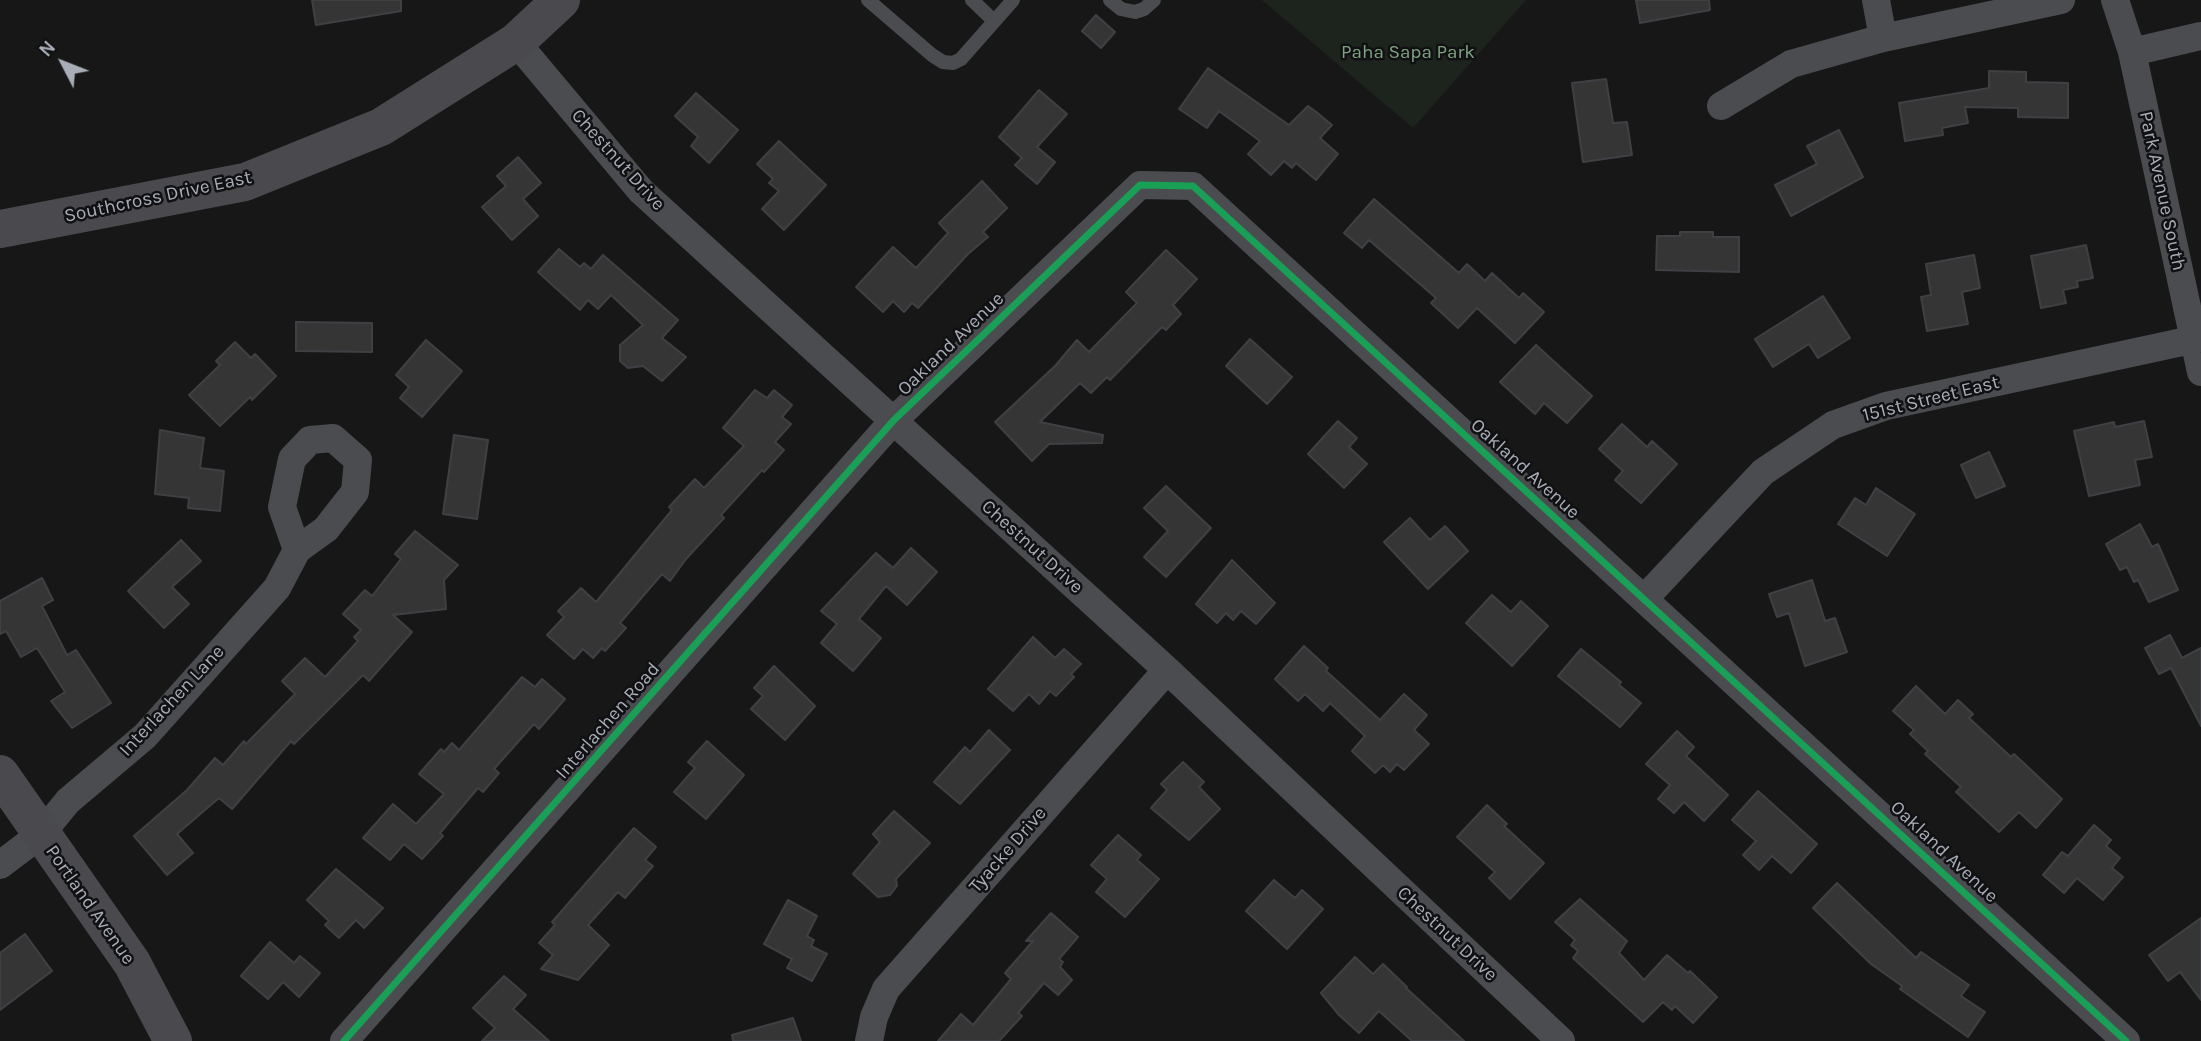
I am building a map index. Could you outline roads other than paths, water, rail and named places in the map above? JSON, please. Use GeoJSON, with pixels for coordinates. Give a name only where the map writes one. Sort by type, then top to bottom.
{"type":"FeatureCollection","features":[{"type":"Feature","properties":{"kind":"street","name":"Southcross Drive East"},"geometry":{"type":"LineString","coordinates":[[0,229],[245,182],[381,127],[516,42],[561,0]]}},
{"type":"Feature","properties":{"kind":"street"},"geometry":{"type":"LineString","coordinates":[[1875,0],[1882,38]]}},
{"type":"Feature","properties":{"kind":"street"},"geometry":{"type":"LineString","coordinates":[[1721,106],[1791,64],[1882,38],[1959,10],[2061,0]]}},
{"type":"Feature","properties":{"kind":"street","name":"Park Avenue South"},"geometry":{"type":"LineString","coordinates":[[2115,0],[2132,52],[2197,339],[2201,372]]}},
{"type":"Feature","properties":{"kind":"street"},"geometry":{"type":"LineString","coordinates":[[2132,52],[2201,36]]}},
{"type":"Feature","properties":{"kind":"street","name":"Chestnut Drive"},"geometry":{"type":"LineString","coordinates":[[516,42],[641,191],[1167,670],[1561,1041]]}},
{"type":"Feature","properties":{"kind":"street","name":"Oakland Avenue"},"geometry":{"type":"LineString","coordinates":[[894,420],[1140,185],[1192,186],[2126,1041]]}},
{"type":"Feature","properties":{"kind":"street","name":"151st Street East"},"geometry":{"type":"LineString","coordinates":[[1644,599],[1763,472],[1833,425],[1886,406],[2197,339]]}},
{"type":"Feature","properties":{"kind":"street","name":"Interlachen Road"},"geometry":{"type":"LineString","coordinates":[[344,1041],[894,420]]}},
{"type":"Feature","properties":{"kind":"street","name":"Interlachen Lane"},"geometry":{"type":"LineString","coordinates":[[0,865],[41,834],[68,801],[145,736],[277,588],[297,550]]}},
{"type":"Feature","properties":{"kind":"street","name":"Tyacke Drive"},"geometry":{"type":"LineString","coordinates":[[869,1041],[874,1017],[886,989],[1167,670]]}},
{"type":"Feature","properties":{"kind":"street","name":"Portland Avenue"},"geometry":{"type":"LineString","coordinates":[[0,774],[132,963],[173,1041]]}},
{"type":"Feature","properties":{"kind":"lane"},"geometry":{"type":"LineString","coordinates":[[868,0],[932,55],[943,62],[953,63],[961,59],[1013,0]]}},
{"type":"Feature","properties":{"kind":"lane"},"geometry":{"type":"LineString","coordinates":[[972,0],[994,21]]}},
{"type":"Feature","properties":{"kind":"lane"},"geometry":{"type":"LineString","coordinates":[[1110,0],[1121,9],[1135,12],[1144,9],[1154,0]]}},
{"type":"Feature","properties":{"kind":"park label","name":"Paha Sapa Park"},"geometry":{"type":"Point","coordinates":[1408,53]}}]}
